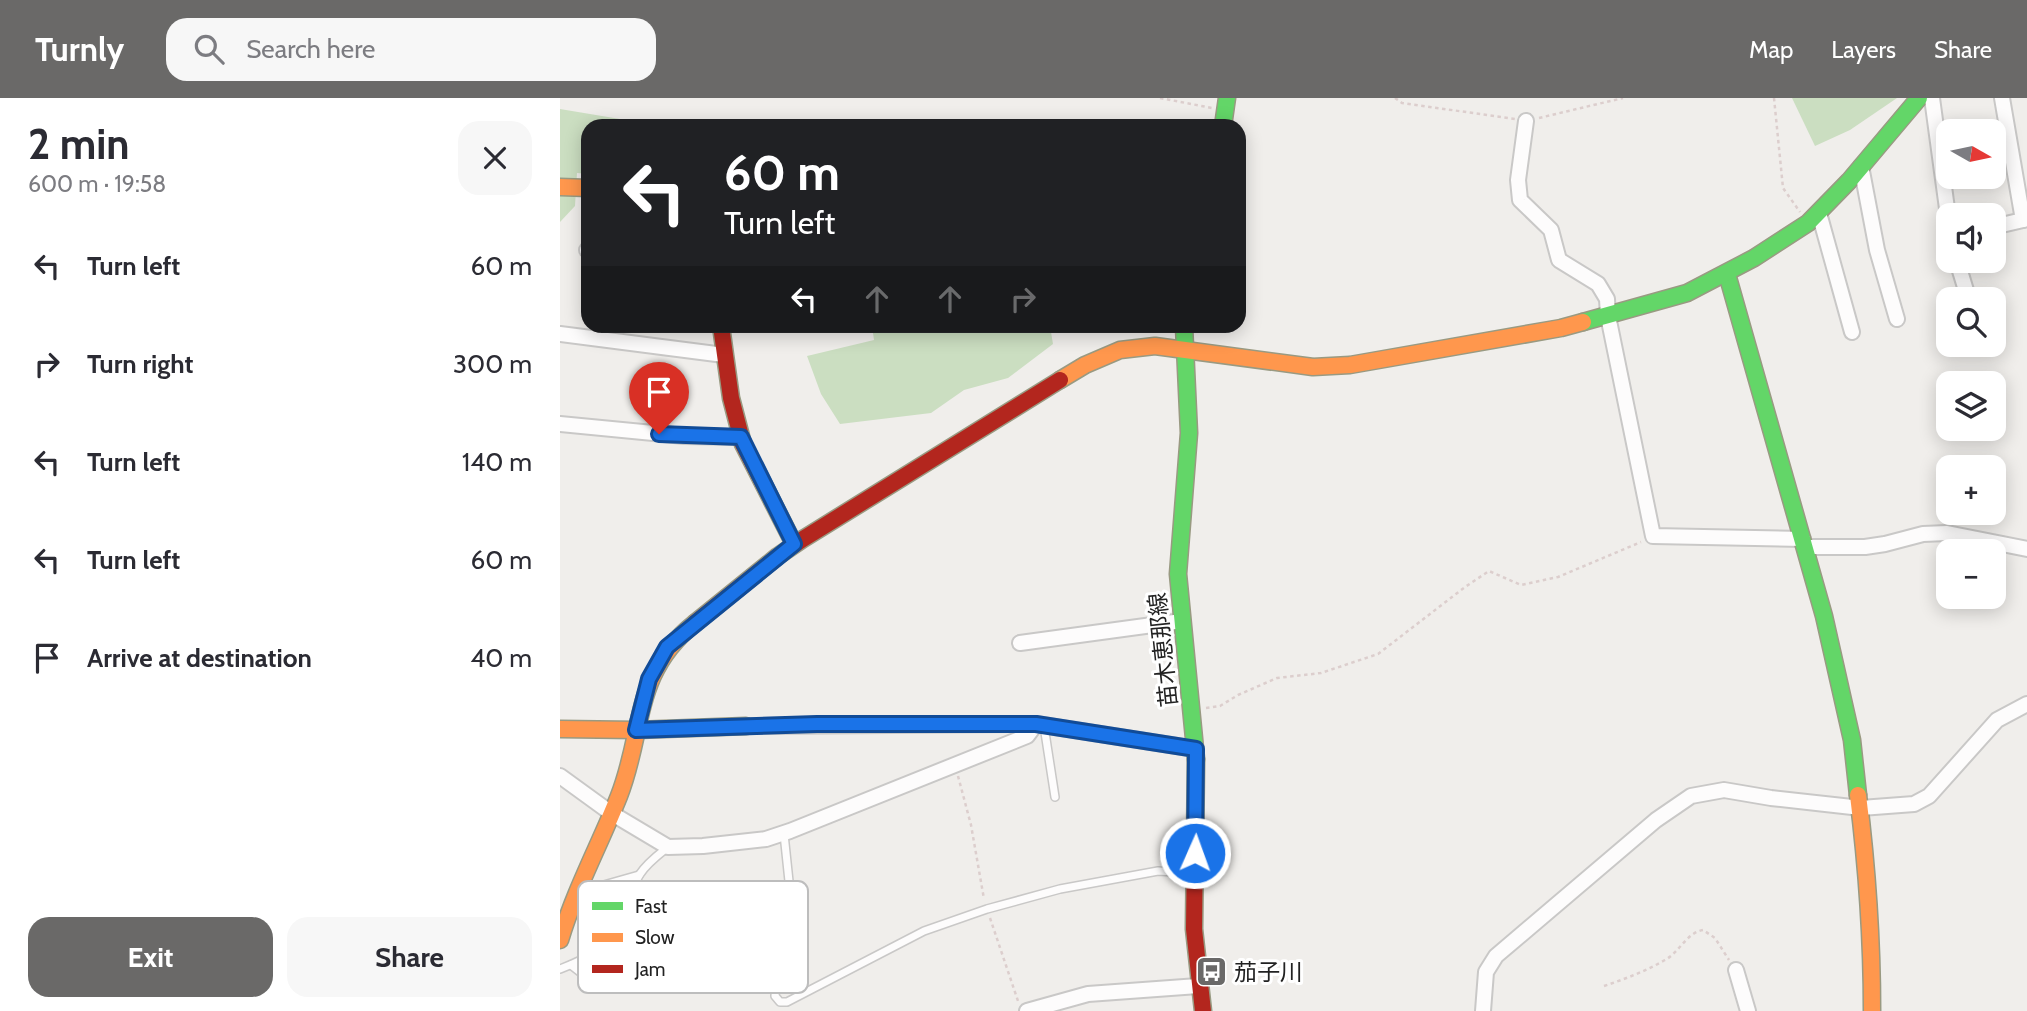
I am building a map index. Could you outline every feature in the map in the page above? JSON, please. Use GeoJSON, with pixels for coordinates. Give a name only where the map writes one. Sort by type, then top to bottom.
{"type":"FeatureCollection","features":[{"type":"Feature","properties":{"kind":"street"},"geometry":{"type":"LineString","coordinates":[[581,881],[620,791],[649,679],[667,647],[794,544],[1085,365],[1103,355],[1137,347],[1185,349],[1313,367],[1350,365],[1561,328],[1687,293],[1727,274],[1814,218],[1919,98]]}},
{"type":"Feature","properties":{"kind":"street"},"geometry":{"type":"LineString","coordinates":[[1933,98],[1946,203]]}},
{"type":"Feature","properties":{"kind":"street"},"geometry":{"type":"LineString","coordinates":[[2002,98],[2025,220],[2006,225]]}},
{"type":"Feature","properties":{"kind":"street"},"geometry":{"type":"LineString","coordinates":[[1526,121],[1518,180],[1520,200],[1551,230],[1559,260],[1598,284],[1607,299],[1608,316],[1653,536],[1865,547],[1923,534],[1947,533],[2027,549]]}},
{"type":"Feature","properties":{"kind":"street"},"geometry":{"type":"LineString","coordinates":[[1861,166],[1877,250],[1897,319]]}},
{"type":"Feature","properties":{"kind":"street"},"geometry":{"type":"LineString","coordinates":[[560,187],[581,188]]}},
{"type":"Feature","properties":{"kind":"street"},"geometry":{"type":"LineString","coordinates":[[1814,218],[1852,332]]}},
{"type":"Feature","properties":{"kind":"street"},"geometry":{"type":"LineString","coordinates":[[1727,274],[1804,543],[1852,740],[1868,880],[1872,1011]]}},
{"type":"Feature","properties":{"kind":"street"},"geometry":{"type":"LineString","coordinates":[[722,333],[741,437],[794,544]]}},
{"type":"Feature","properties":{"kind":"street","name":"苗木恵那線"},"geometry":{"type":"LineString","coordinates":[[1184,333],[1189,433],[1178,574],[1196,749],[1194,929],[1198,986],[1203,1011]]}},
{"type":"Feature","properties":{"kind":"street"},"geometry":{"type":"LineString","coordinates":[[560,334],[724,355]]}},
{"type":"Feature","properties":{"kind":"street"},"geometry":{"type":"LineString","coordinates":[[560,424],[684,436],[741,437]]}},
{"type":"Feature","properties":{"kind":"street"},"geometry":{"type":"LineString","coordinates":[[1020,643],[1182,621]]}},
{"type":"Feature","properties":{"kind":"street"},"geometry":{"type":"LineString","coordinates":[[1483,1011],[1486,972],[1496,956],[1656,820],[1691,796],[1724,790],[1861,808],[1914,803],[1929,796],[1997,720],[2027,704]]}},
{"type":"Feature","properties":{"kind":"street"},"geometry":{"type":"LineString","coordinates":[[560,729],[1040,725],[1196,749]]}},
{"type":"Feature","properties":{"kind":"street"},"geometry":{"type":"LineString","coordinates":[[560,776],[611,813],[668,847],[703,846],[766,839],[783,833],[1027,736],[1040,725]]}},
{"type":"Feature","properties":{"kind":"street"},"geometry":{"type":"LineString","coordinates":[[560,940],[578,888]]}},
{"type":"Feature","properties":{"kind":"street"},"geometry":{"type":"LineString","coordinates":[[560,901],[576,893]]}},
{"type":"Feature","properties":{"kind":"street"},"geometry":{"type":"LineString","coordinates":[[1736,971],[1748,1011]]}},
{"type":"Feature","properties":{"kind":"street"},"geometry":{"type":"LineString","coordinates":[[1027,1011],[1088,994],[1198,986]]}},
{"type":"Feature","properties":{"kind":"lane"},"geometry":{"type":"LineString","coordinates":[[1040,725],[1055,797]]}},
{"type":"Feature","properties":{"kind":"lane"},"geometry":{"type":"LineString","coordinates":[[783,833],[789,881]]}},
{"type":"Feature","properties":{"kind":"lane"},"geometry":{"type":"LineString","coordinates":[[637,881],[652,859],[668,847]]}},
{"type":"Feature","properties":{"kind":"lane"},"geometry":{"type":"LineString","coordinates":[[808,991],[923,931],[986,909],[1059,889],[1158,871],[1194,873]]}},
{"type":"Feature","properties":{"kind":"lane"},"geometry":{"type":"LineString","coordinates":[[618,881],[639,875]]}},
{"type":"Feature","properties":{"kind":"lane"},"geometry":{"type":"LineString","coordinates":[[560,969],[578,961]]}},
{"type":"Feature","properties":{"kind":"lane"},"geometry":{"type":"LineString","coordinates":[[571,965],[578,970]]}},
{"type":"Feature","properties":{"kind":"lane"},"geometry":{"type":"LineString","coordinates":[[775,993],[780,1002],[787,1002],[804,993]]}},
{"type":"Feature","properties":{"kind":"path"},"geometry":{"type":"LineString","coordinates":[[1160,98],[1225,112]]}},
{"type":"Feature","properties":{"kind":"path"},"geometry":{"type":"LineString","coordinates":[[1395,98],[1402,103],[1526,121],[1623,98]]}},
{"type":"Feature","properties":{"kind":"path"},"geometry":{"type":"LineString","coordinates":[[1774,98],[1783,188],[1814,218]]}},
{"type":"Feature","properties":{"kind":"path"},"geometry":{"type":"LineString","coordinates":[[1192,709],[1220,706],[1277,678],[1321,673],[1378,654],[1489,572],[1521,585],[1578,569],[1653,536]]}},
{"type":"Feature","properties":{"kind":"path"},"geometry":{"type":"LineString","coordinates":[[954,766],[969,814],[986,909],[1021,1011]]}},
{"type":"Feature","properties":{"kind":"path"},"geometry":{"type":"LineString","coordinates":[[1604,986],[1667,960],[1689,936],[1703,930],[1715,938],[1736,971]]}},
{"type":"Feature","properties":{"kind":"green space"},"geometry":{"type":"Polygon","coordinates":[[[1792,98],[1897,98],[1850,130],[1815,146],[1792,98]]]}},
{"type":"Feature","properties":{"kind":"green space"},"geometry":{"type":"Polygon","coordinates":[[[560,109],[620,119],[581,119],[581,173],[577,173],[575,206],[560,222],[560,109]]]}},
{"type":"Feature","properties":{"kind":"green space"},"geometry":{"type":"Polygon","coordinates":[[[873,333],[1051,333],[1053,344],[1008,378],[964,390],[931,413],[840,424],[821,394],[807,356],[874,340],[873,333]]]}},
{"type":"Feature","properties":{"kind":"traffic: fast"},"geometry":{"type":"LineString","coordinates":[[1224,119],[1227,98]]}},
{"type":"Feature","properties":{"kind":"traffic: fast"},"geometry":{"type":"LineString","coordinates":[[1583,322],[1687,293],[1754,258],[1808,223],[1849,181],[1919,98]]}},
{"type":"Feature","properties":{"kind":"traffic: fast"},"geometry":{"type":"LineString","coordinates":[[1727,274],[1824,616],[1852,740],[1858,795]]}},
{"type":"Feature","properties":{"kind":"traffic: fast"},"geometry":{"type":"LineString","coordinates":[[1184,333],[1189,433],[1178,574],[1196,759]]}},
{"type":"Feature","properties":{"kind":"traffic: slow"},"geometry":{"type":"LineString","coordinates":[[560,187],[581,188]]}},
{"type":"Feature","properties":{"kind":"traffic: slow"},"geometry":{"type":"LineString","coordinates":[[1060,380],[1085,365],[1120,350],[1155,346],[1313,367],[1350,365],[1583,322]]}},
{"type":"Feature","properties":{"kind":"traffic: slow"},"geometry":{"type":"LineString","coordinates":[[582,881],[619,796],[650,682],[660,662],[675,642],[695,623]]}},
{"type":"Feature","properties":{"kind":"traffic: slow"},"geometry":{"type":"LineString","coordinates":[[560,729],[636,730],[746,726]]}},
{"type":"Feature","properties":{"kind":"traffic: slow"},"geometry":{"type":"LineString","coordinates":[[1858,795],[1868,903],[1872,1011]]}},
{"type":"Feature","properties":{"kind":"traffic: slow"},"geometry":{"type":"LineString","coordinates":[[560,940],[578,890]]}},
{"type":"Feature","properties":{"kind":"traffic: jam"},"geometry":{"type":"LineString","coordinates":[[722,333],[731,398],[743,444],[794,544]]}},
{"type":"Feature","properties":{"kind":"traffic: jam"},"geometry":{"type":"LineString","coordinates":[[695,623],[803,539],[1060,380]]}},
{"type":"Feature","properties":{"kind":"traffic: jam"},"geometry":{"type":"LineString","coordinates":[[1196,759],[1194,929],[1203,1011]]}},
{"type":"Feature","properties":{"kind":"place","name":"茄子川"},"geometry":{"type":"Point","coordinates":[1211,972]}},
{"type":"Feature","properties":{"kind":"route"},"geometry":{"type":"LineString","coordinates":[[659,434],[741,437],[794,544],[667,647],[649,679],[636,730],[817,724],[1036,724],[1196,749],[1195,853]]}}]}
